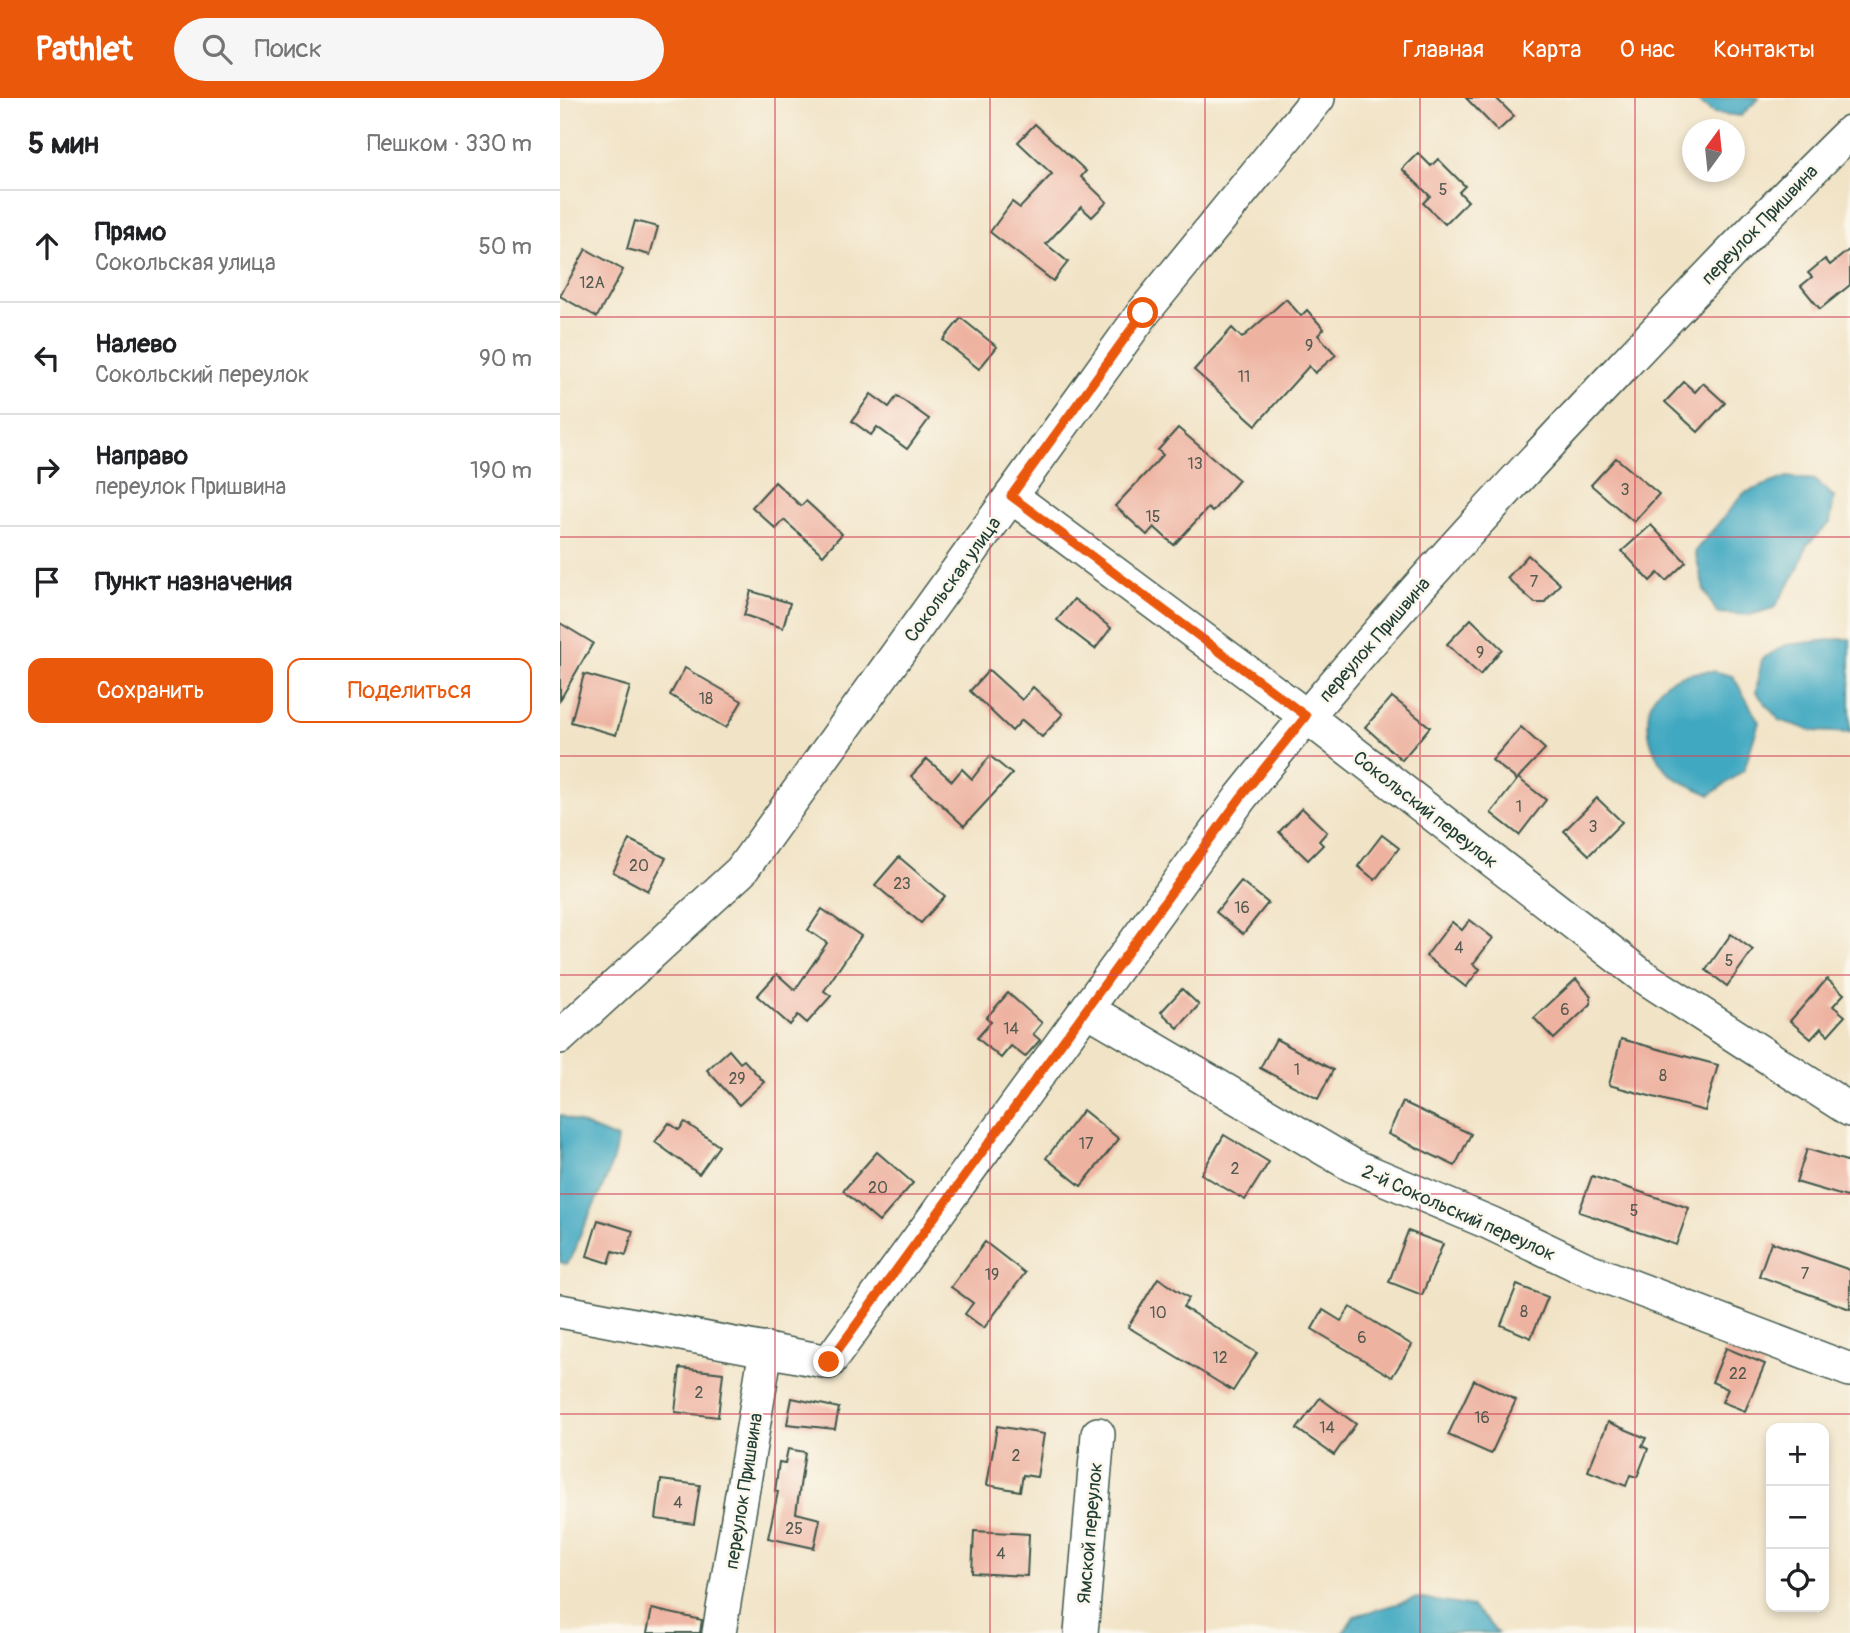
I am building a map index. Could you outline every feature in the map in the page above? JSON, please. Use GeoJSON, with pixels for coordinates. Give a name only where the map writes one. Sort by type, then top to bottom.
{"type":"FeatureCollection","features":[{"type":"Feature","properties":{"kind":"street","name":"Сокольская улица"},"geometry":{"type":"LineString","coordinates":[[560,1037],[741,870],[1143,313],[1318,98]]}},
{"type":"Feature","properties":{"kind":"street","name":"переулок Пришвина"},"geometry":{"type":"LineString","coordinates":[[719,1633],[766,1349],[829,1362],[1241,797],[1306,716],[1511,484],[1779,202],[1850,132]]}},
{"type":"Feature","properties":{"kind":"street","name":"Сокольский переулок"},"geometry":{"type":"LineString","coordinates":[[1011,496],[1306,716],[1641,975],[1850,1110]]}},
{"type":"Feature","properties":{"kind":"street","name":"2-й Сокольский переулок"},"geometry":{"type":"LineString","coordinates":[[1088,1010],[1352,1165],[1490,1223],[1586,1269],[1850,1370]]}},
{"type":"Feature","properties":{"kind":"street"},"geometry":{"type":"LineString","coordinates":[[560,1311],[766,1349]]}},
{"type":"Feature","properties":{"kind":"street","name":"Ямской переулок"},"geometry":{"type":"LineString","coordinates":[[1081,1633],[1098,1434]]}},
{"type":"Feature","properties":{"kind":"water"},"geometry":{"type":"Polygon","coordinates":[[[1694,98],[1759,98],[1741,116],[1713,113],[1694,98]]]}},
{"type":"Feature","properties":{"kind":"water"},"geometry":{"type":"Polygon","coordinates":[[[1787,477],[1815,480],[1834,497],[1830,523],[1807,545],[1797,571],[1774,608],[1750,615],[1717,613],[1704,590],[1695,551],[1744,493],[1787,477]]]}},
{"type":"Feature","properties":{"kind":"water"},"geometry":{"type":"Polygon","coordinates":[[[1850,639],[1850,733],[1813,731],[1779,720],[1756,692],[1762,659],[1786,645],[1850,639]]]}},
{"type":"Feature","properties":{"kind":"water"},"geometry":{"type":"Polygon","coordinates":[[[1713,671],[1733,676],[1759,722],[1744,770],[1710,795],[1682,782],[1667,771],[1654,749],[1648,724],[1653,699],[1660,688],[1681,676],[1713,671]]]}},
{"type":"Feature","properties":{"kind":"water"},"geometry":{"type":"Polygon","coordinates":[[[560,1115],[617,1139],[608,1174],[574,1252],[566,1264],[560,1262],[560,1115]]]}},
{"type":"Feature","properties":{"kind":"water"},"geometry":{"type":"Polygon","coordinates":[[[1417,1598],[1473,1607],[1498,1633],[1343,1633],[1354,1616],[1417,1598]]]}},
{"type":"Feature","properties":{"kind":"building"},"geometry":{"type":"Polygon","coordinates":[[[1466,98],[1496,98],[1514,116],[1498,131],[1466,98]]]}},
{"type":"Feature","properties":{"kind":"building"},"geometry":{"type":"Polygon","coordinates":[[[1035,124],[1086,171],[1081,177],[1107,202],[1092,217],[1081,207],[1046,244],[1068,262],[1053,281],[990,232],[1012,202],[1020,208],[1052,174],[1018,142],[1035,124]]]}},
{"type":"Feature","properties":{"kind":"building"},"geometry":{"type":"Polygon","coordinates":[[[1418,153],[1431,166],[1438,159],[1465,186],[1459,192],[1468,201],[1445,224],[1423,203],[1430,196],[1402,169],[1418,153]]]}},
{"type":"Feature","properties":{"kind":"building"},"geometry":{"type":"Polygon","coordinates":[[[635,221],[658,227],[650,255],[627,249],[635,221]]]}},
{"type":"Feature","properties":{"kind":"building"},"geometry":{"type":"Polygon","coordinates":[[[586,249],[623,270],[597,317],[560,296],[586,249]]]}},
{"type":"Feature","properties":{"kind":"building"},"geometry":{"type":"Polygon","coordinates":[[[1850,249],[1850,285],[1820,309],[1801,286],[1812,277],[1808,273],[1825,259],[1830,265],[1850,249]]]}},
{"type":"Feature","properties":{"kind":"building"},"geometry":{"type":"Polygon","coordinates":[[[1286,299],[1301,316],[1307,310],[1324,329],[1318,335],[1336,355],[1315,373],[1309,366],[1256,425],[1194,370],[1232,328],[1242,338],[1286,299]]]}},
{"type":"Feature","properties":{"kind":"building"},"geometry":{"type":"Polygon","coordinates":[[[961,318],[997,347],[979,369],[943,340],[961,318]]]}},
{"type":"Feature","properties":{"kind":"building"},"geometry":{"type":"Polygon","coordinates":[[[1684,382],[1695,392],[1703,383],[1725,403],[1698,432],[1665,402],[1684,382]]]}},
{"type":"Feature","properties":{"kind":"building"},"geometry":{"type":"Polygon","coordinates":[[[871,394],[889,407],[897,396],[929,419],[907,449],[877,427],[871,435],[852,421],[871,394]]]}},
{"type":"Feature","properties":{"kind":"building"},"geometry":{"type":"Polygon","coordinates":[[[1178,428],[1239,480],[1212,512],[1208,508],[1174,545],[1154,527],[1147,535],[1115,506],[1163,455],[1158,450],[1178,428]]]}},
{"type":"Feature","properties":{"kind":"building"},"geometry":{"type":"Polygon","coordinates":[[[1616,458],[1659,494],[1634,522],[1591,485],[1616,458]]]}},
{"type":"Feature","properties":{"kind":"building"},"geometry":{"type":"Polygon","coordinates":[[[775,482],[801,506],[806,501],[842,534],[823,555],[784,520],[776,529],[752,507],[775,482]]]}},
{"type":"Feature","properties":{"kind":"building"},"geometry":{"type":"Polygon","coordinates":[[[1651,525],[1686,562],[1666,581],[1658,573],[1650,581],[1622,551],[1651,525]]]}},
{"type":"Feature","properties":{"kind":"building"},"geometry":{"type":"Polygon","coordinates":[[[1528,555],[1560,584],[1544,603],[1535,603],[1507,578],[1528,555]]]}},
{"type":"Feature","properties":{"kind":"building"},"geometry":{"type":"Polygon","coordinates":[[[751,591],[790,603],[783,628],[744,615],[751,591]]]}},
{"type":"Feature","properties":{"kind":"building"},"geometry":{"type":"Polygon","coordinates":[[[1074,599],[1111,628],[1095,649],[1057,620],[1074,599]]]}},
{"type":"Feature","properties":{"kind":"building"},"geometry":{"type":"Polygon","coordinates":[[[1471,619],[1502,649],[1480,675],[1447,644],[1471,619]]]}},
{"type":"Feature","properties":{"kind":"building"},"geometry":{"type":"Polygon","coordinates":[[[560,623],[593,643],[560,700],[560,623]]]}},
{"type":"Feature","properties":{"kind":"building"},"geometry":{"type":"Polygon","coordinates":[[[685,668],[742,701],[726,728],[670,695],[685,668]]]}},
{"type":"Feature","properties":{"kind":"building"},"geometry":{"type":"Polygon","coordinates":[[[989,670],[1022,700],[1033,687],[1063,714],[1042,737],[1022,720],[1012,731],[970,691],[989,670]]]}},
{"type":"Feature","properties":{"kind":"building"},"geometry":{"type":"Polygon","coordinates":[[[584,674],[630,687],[616,735],[571,722],[584,674]]]}},
{"type":"Feature","properties":{"kind":"building"},"geometry":{"type":"Polygon","coordinates":[[[1392,697],[1430,727],[1402,760],[1365,727],[1392,697]]]}},
{"type":"Feature","properties":{"kind":"building"},"geometry":{"type":"Polygon","coordinates":[[[1521,727],[1545,749],[1518,778],[1546,800],[1519,835],[1491,813],[1517,780],[1492,760],[1521,727]]]}},
{"type":"Feature","properties":{"kind":"building"},"geometry":{"type":"Polygon","coordinates":[[[990,756],[1012,774],[964,826],[911,776],[927,759],[952,781],[962,769],[972,779],[990,756]]]}},
{"type":"Feature","properties":{"kind":"building"},"geometry":{"type":"Polygon","coordinates":[[[1597,798],[1622,822],[1589,855],[1564,831],[1597,798]]]}},
{"type":"Feature","properties":{"kind":"building"},"geometry":{"type":"Polygon","coordinates":[[[1302,808],[1327,832],[1319,841],[1323,845],[1308,860],[1279,832],[1302,808]]]}},
{"type":"Feature","properties":{"kind":"building"},"geometry":{"type":"Polygon","coordinates":[[[1382,835],[1399,848],[1375,880],[1358,866],[1382,835]]]}},
{"type":"Feature","properties":{"kind":"building"},"geometry":{"type":"Polygon","coordinates":[[[630,840],[666,858],[648,891],[613,872],[630,840]]]}},
{"type":"Feature","properties":{"kind":"building"},"geometry":{"type":"Polygon","coordinates":[[[899,857],[945,896],[921,923],[875,885],[899,857]]]}},
{"type":"Feature","properties":{"kind":"building"},"geometry":{"type":"Polygon","coordinates":[[[1241,881],[1268,903],[1243,934],[1216,912],[1241,881]]]}},
{"type":"Feature","properties":{"kind":"building"},"geometry":{"type":"Polygon","coordinates":[[[822,909],[861,936],[824,991],[831,996],[807,1023],[798,1015],[790,1025],[757,996],[777,974],[795,990],[827,943],[808,930],[822,909]]]}},
{"type":"Feature","properties":{"kind":"building"},"geometry":{"type":"Polygon","coordinates":[[[1470,920],[1493,938],[1473,964],[1480,969],[1466,987],[1426,956],[1452,922],[1462,930],[1470,920]]]}},
{"type":"Feature","properties":{"kind":"building"},"geometry":{"type":"Polygon","coordinates":[[[1731,934],[1753,950],[1727,986],[1706,970],[1731,934]]]}},
{"type":"Feature","properties":{"kind":"building"},"geometry":{"type":"Polygon","coordinates":[[[1576,979],[1591,996],[1591,1004],[1554,1039],[1534,1018],[1576,979]]]}},
{"type":"Feature","properties":{"kind":"building"},"geometry":{"type":"Polygon","coordinates":[[[1827,979],[1844,994],[1833,1006],[1845,1016],[1828,1035],[1821,1028],[1811,1039],[1790,1021],[1827,979]]]}},
{"type":"Feature","properties":{"kind":"building"},"geometry":{"type":"Polygon","coordinates":[[[1182,989],[1199,1005],[1178,1028],[1161,1012],[1182,989]]]}},
{"type":"Feature","properties":{"kind":"building"},"geometry":{"type":"Polygon","coordinates":[[[1008,993],[1042,1023],[1033,1034],[1040,1040],[1025,1057],[1011,1046],[1001,1058],[977,1038],[991,1022],[986,1018],[1008,993]]]}},
{"type":"Feature","properties":{"kind":"building"},"geometry":{"type":"Polygon","coordinates":[[[1276,1039],[1333,1070],[1318,1099],[1260,1068],[1276,1039]]]}},
{"type":"Feature","properties":{"kind":"building"},"geometry":{"type":"Polygon","coordinates":[[[1621,1039],[1718,1065],[1705,1111],[1609,1085],[1621,1039]]]}},
{"type":"Feature","properties":{"kind":"building"},"geometry":{"type":"Polygon","coordinates":[[[729,1050],[740,1063],[744,1060],[764,1082],[739,1105],[707,1070],[729,1050]]]}},
{"type":"Feature","properties":{"kind":"building"},"geometry":{"type":"Polygon","coordinates":[[[1403,1102],[1471,1134],[1455,1166],[1388,1134],[1403,1102]]]}},
{"type":"Feature","properties":{"kind":"building"},"geometry":{"type":"Polygon","coordinates":[[[1083,1110],[1119,1139],[1081,1186],[1046,1158],[1083,1110]]]}},
{"type":"Feature","properties":{"kind":"building"},"geometry":{"type":"Polygon","coordinates":[[[685,1122],[719,1146],[699,1174],[655,1142],[669,1123],[679,1130],[685,1122]]]}},
{"type":"Feature","properties":{"kind":"building"},"geometry":{"type":"Polygon","coordinates":[[[1224,1135],[1269,1162],[1245,1200],[1201,1174],[1224,1135]]]}},
{"type":"Feature","properties":{"kind":"building"},"geometry":{"type":"Polygon","coordinates":[[[1807,1149],[1850,1162],[1850,1198],[1796,1182],[1807,1149]]]}},
{"type":"Feature","properties":{"kind":"building"},"geometry":{"type":"Polygon","coordinates":[[[877,1152],[913,1183],[879,1222],[843,1191],[877,1152]]]}},
{"type":"Feature","properties":{"kind":"building"},"geometry":{"type":"Polygon","coordinates":[[[1592,1176],[1689,1208],[1676,1245],[1579,1212],[1592,1176]]]}},
{"type":"Feature","properties":{"kind":"building"},"geometry":{"type":"Polygon","coordinates":[[[598,1220],[633,1231],[626,1255],[613,1251],[609,1263],[587,1256],[598,1220]]]}},
{"type":"Feature","properties":{"kind":"building"},"geometry":{"type":"Polygon","coordinates":[[[1408,1231],[1443,1244],[1422,1295],[1389,1282],[1408,1231]]]}},
{"type":"Feature","properties":{"kind":"building"},"geometry":{"type":"Polygon","coordinates":[[[985,1242],[1025,1273],[984,1328],[965,1314],[973,1303],[951,1287],[985,1242]]]}},
{"type":"Feature","properties":{"kind":"building"},"geometry":{"type":"Polygon","coordinates":[[[1771,1242],[1850,1270],[1850,1309],[1759,1276],[1771,1242]]]}},
{"type":"Feature","properties":{"kind":"building"},"geometry":{"type":"Polygon","coordinates":[[[1158,1278],[1189,1298],[1183,1307],[1257,1353],[1233,1391],[1128,1327],[1158,1278]]]}},
{"type":"Feature","properties":{"kind":"building"},"geometry":{"type":"Polygon","coordinates":[[[1517,1285],[1548,1297],[1531,1338],[1501,1325],[1517,1285]]]}},
{"type":"Feature","properties":{"kind":"building"},"geometry":{"type":"Polygon","coordinates":[[[1350,1307],[1412,1345],[1392,1377],[1312,1329],[1323,1310],[1341,1321],[1350,1307]]]}},
{"type":"Feature","properties":{"kind":"building"},"geometry":{"type":"Polygon","coordinates":[[[1726,1348],[1765,1364],[1745,1411],[1722,1402],[1728,1389],[1712,1382],[1726,1348]]]}},
{"type":"Feature","properties":{"kind":"building"},"geometry":{"type":"Polygon","coordinates":[[[680,1368],[723,1373],[718,1417],[675,1412],[680,1368]]]}},
{"type":"Feature","properties":{"kind":"building"},"geometry":{"type":"Polygon","coordinates":[[[1474,1380],[1516,1400],[1491,1454],[1448,1435],[1474,1380]]]}},
{"type":"Feature","properties":{"kind":"building"},"geometry":{"type":"Polygon","coordinates":[[[792,1398],[839,1408],[835,1429],[787,1424],[792,1398]]]}},
{"type":"Feature","properties":{"kind":"building"},"geometry":{"type":"Polygon","coordinates":[[[1320,1398],[1356,1424],[1334,1455],[1297,1429],[1320,1398]]]}},
{"type":"Feature","properties":{"kind":"building"},"geometry":{"type":"Polygon","coordinates":[[[1608,1422],[1646,1438],[1642,1446],[1648,1449],[1637,1477],[1630,1475],[1626,1486],[1588,1471],[1608,1422]]]}},
{"type":"Feature","properties":{"kind":"building"},"geometry":{"type":"Polygon","coordinates":[[[997,1426],[1044,1434],[1037,1477],[1023,1475],[1020,1491],[987,1485],[997,1426]]]}},
{"type":"Feature","properties":{"kind":"building"},"geometry":{"type":"Polygon","coordinates":[[[788,1449],[805,1452],[796,1513],[820,1519],[814,1548],[768,1538],[778,1492],[775,1491],[779,1462],[785,1463],[788,1449]]]}},
{"type":"Feature","properties":{"kind":"building"},"geometry":{"type":"Polygon","coordinates":[[[661,1480],[700,1485],[694,1524],[656,1519],[661,1480]]]}},
{"type":"Feature","properties":{"kind":"building"},"geometry":{"type":"Polygon","coordinates":[[[974,1531],[1029,1534],[1027,1576],[972,1573],[974,1531]]]}},
{"type":"Feature","properties":{"kind":"building"},"geometry":{"type":"Polygon","coordinates":[[[652,1609],[702,1620],[700,1633],[647,1633],[652,1609]]]}},
{"type":"Feature","properties":{"kind":"route"},"geometry":{"type":"LineString","coordinates":[[829,1362],[1241,797],[1306,716],[1011,496],[1143,313]]}}]}
